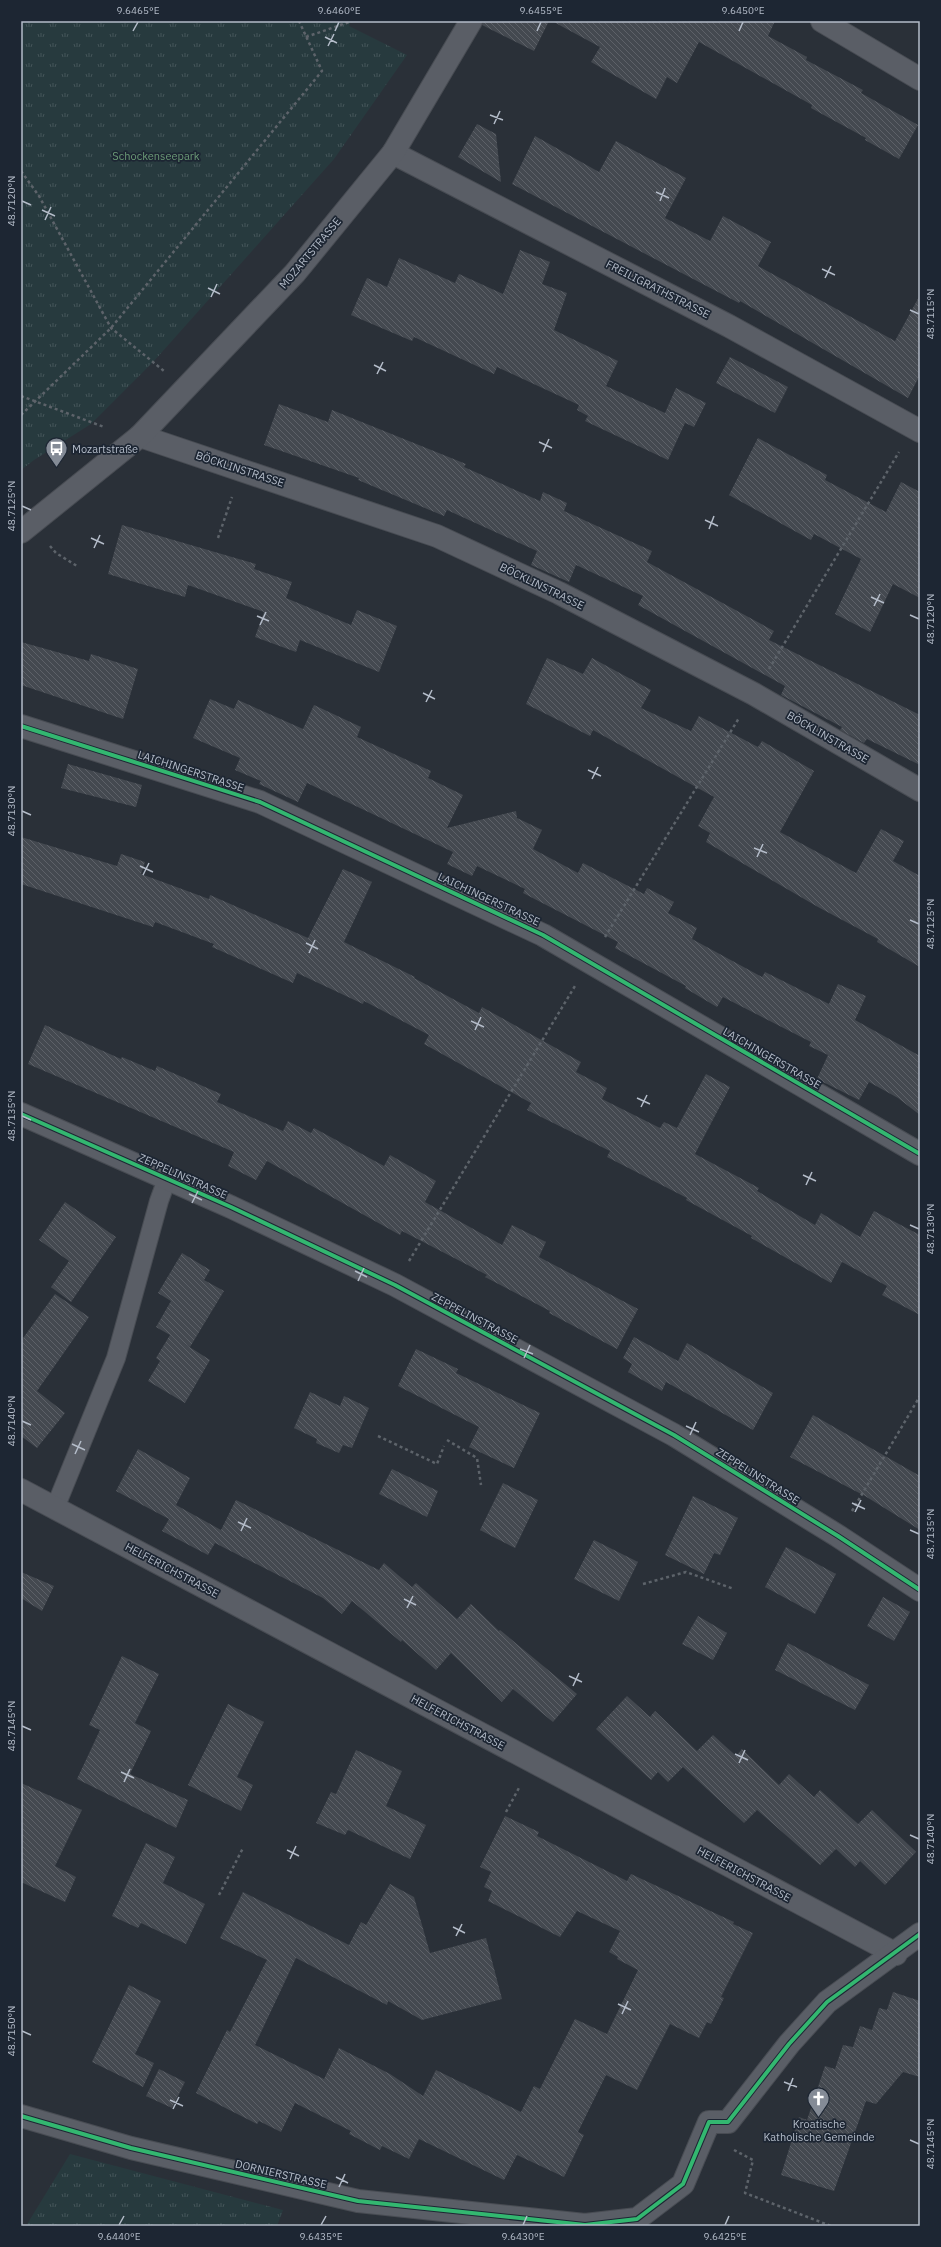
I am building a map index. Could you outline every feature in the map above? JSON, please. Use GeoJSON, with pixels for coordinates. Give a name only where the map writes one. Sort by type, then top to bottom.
{"type":"FeatureCollection","features":[{"type":"Feature","properties":{"kind":"street","name":"MOZARTSTRASSE"},"geometry":{"type":"LineString","coordinates":[[26,528],[140,436],[295,273],[393,153],[471,21]]}},
{"type":"Feature","properties":{"kind":"street"},"geometry":{"type":"LineString","coordinates":[[822,21],[920,80]]}},
{"type":"Feature","properties":{"kind":"street","name":"FREILIGRATHSTRASSE"},"geometry":{"type":"LineString","coordinates":[[393,153],[729,326],[917,429]]}},
{"type":"Feature","properties":{"kind":"street","name":"BÖCKLINSTRASSE"},"geometry":{"type":"LineString","coordinates":[[140,436],[437,536],[560,593],[754,694],[920,790]]}},
{"type":"Feature","properties":{"kind":"street","name":"LAICHINGERSTRASSE"},"geometry":{"type":"LineString","coordinates":[[21,726],[260,802],[543,935],[920,1154]]}},
{"type":"Feature","properties":{"kind":"street","name":"ZEPPELINSTRASSE"},"geometry":{"type":"LineString","coordinates":[[21,1114],[167,1179],[395,1284],[674,1435],[838,1536],[920,1590]]}},
{"type":"Feature","properties":{"kind":"street","name":"HELFERICHSTRASSE"},"geometry":{"type":"LineString","coordinates":[[21,1490],[896,1954]]}},
{"type":"Feature","properties":{"kind":"street"},"geometry":{"type":"LineString","coordinates":[[704,2136],[709,2122],[728,2122],[789,2044],[827,2002],[896,1954],[920,1934]]}},
{"type":"Feature","properties":{"kind":"street","name":"DORNIERSTRASSE"},"geometry":{"type":"LineString","coordinates":[[21,2116],[131,2148],[358,2201],[585,2225],[637,2219],[683,2184],[704,2136]]}},
{"type":"Feature","properties":{"kind":"lane"},"geometry":{"type":"LineString","coordinates":[[55,1508],[116,1358],[159,1201],[167,1179]]}},
{"type":"Feature","properties":{"kind":"path"},"geometry":{"type":"LineString","coordinates":[[21,415],[111,328],[322,71],[299,21]]}},
{"type":"Feature","properties":{"kind":"path"},"geometry":{"type":"LineString","coordinates":[[306,37],[352,21]]}},
{"type":"Feature","properties":{"kind":"path"},"geometry":{"type":"LineString","coordinates":[[21,170],[39,196],[111,328],[154,361],[184,390]]}},
{"type":"Feature","properties":{"kind":"path"},"geometry":{"type":"LineString","coordinates":[[21,396],[92,424],[140,436]]}},
{"type":"Feature","properties":{"kind":"path"},"geometry":{"type":"LineString","coordinates":[[395,1284],[590,962],[917,429]]}},
{"type":"Feature","properties":{"kind":"path"},"geometry":{"type":"LineString","coordinates":[[218,538],[241,470]]}},
{"type":"Feature","properties":{"kind":"path"},"geometry":{"type":"LineString","coordinates":[[26,528],[56,553],[77,566]]}},
{"type":"Feature","properties":{"kind":"path"},"geometry":{"type":"LineString","coordinates":[[838,1536],[920,1396]]}},
{"type":"Feature","properties":{"kind":"path"},"geometry":{"type":"LineString","coordinates":[[378,1436],[437,1464],[444,1446]]}},
{"type":"Feature","properties":{"kind":"path"},"geometry":{"type":"LineString","coordinates":[[447,1440],[477,1458],[481,1485]]}},
{"type":"Feature","properties":{"kind":"path"},"geometry":{"type":"LineString","coordinates":[[643,1584],[686,1572],[734,1590]]}},
{"type":"Feature","properties":{"kind":"path"},"geometry":{"type":"LineString","coordinates":[[219,1895],[243,1848]]}},
{"type":"Feature","properties":{"kind":"path"},"geometry":{"type":"LineString","coordinates":[[704,2136],[753,2160],[745,2193],[831,2226]]}},
{"type":"Feature","properties":{"kind":"green space","name":"Schockenseepark"},"geometry":{"type":"Polygon","coordinates":[[[21,21],[351,21],[349,26],[407,55],[334,159],[154,361],[91,424],[34,460],[21,470],[21,21]]]}},
{"type":"Feature","properties":{"kind":"green space"},"geometry":{"type":"Polygon","coordinates":[[[70,2154],[283,2210],[277,2226],[26,2226],[70,2154]]]}},
{"type":"Feature","properties":{"kind":"building"},"geometry":{"type":"Polygon","coordinates":[[[483,21],[549,21],[534,51],[482,25],[483,21]]]}},
{"type":"Feature","properties":{"kind":"building"},"geometry":{"type":"Polygon","coordinates":[[[552,21],[775,21],[768,36],[807,57],[806,60],[863,90],[861,93],[918,125],[899,159],[865,140],[866,138],[811,108],[812,105],[699,42],[677,83],[667,77],[656,99],[591,62],[600,47],[552,21]]]}},
{"type":"Feature","properties":{"kind":"building"},"geometry":{"type":"Polygon","coordinates":[[[477,124],[496,134],[501,182],[458,157],[477,124]]]}},
{"type":"Feature","properties":{"kind":"building"},"geometry":{"type":"Polygon","coordinates":[[[535,136],[599,172],[616,141],[686,178],[665,218],[710,241],[723,216],[771,242],[758,266],[895,341],[920,295],[920,375],[908,398],[740,301],[739,303],[512,184],[535,136]]]}},
{"type":"Feature","properties":{"kind":"building"},"geometry":{"type":"Polygon","coordinates":[[[520,250],[550,262],[542,284],[567,293],[554,330],[618,361],[606,386],[665,413],[676,388],[706,403],[694,427],[685,423],[668,460],[585,421],[588,416],[577,410],[579,405],[497,367],[494,374],[414,337],[412,341],[351,315],[367,278],[387,287],[399,258],[455,283],[459,274],[503,294],[520,250]]]}},
{"type":"Feature","properties":{"kind":"building"},"geometry":{"type":"Polygon","coordinates":[[[730,357],[788,387],[775,413],[716,383],[730,357]]]}},
{"type":"Feature","properties":{"kind":"building"},"geometry":{"type":"Polygon","coordinates":[[[279,404],[328,422],[332,410],[466,464],[464,467],[540,501],[543,492],[567,503],[564,511],[652,551],[647,562],[774,631],[769,640],[920,715],[920,765],[867,739],[864,743],[840,730],[842,727],[781,695],[785,686],[638,605],[643,596],[576,565],[569,582],[531,565],[537,551],[447,510],[444,516],[358,480],[359,478],[264,445],[279,404]]]}},
{"type":"Feature","properties":{"kind":"building"},"geometry":{"type":"Polygon","coordinates":[[[758,438],[827,475],[825,480],[886,512],[901,482],[920,492],[920,598],[893,584],[870,632],[835,614],[861,559],[814,534],[811,540],[729,495],[758,438]]]}},
{"type":"Feature","properties":{"kind":"building"},"geometry":{"type":"Polygon","coordinates":[[[122,525],[256,564],[254,569],[292,582],[286,598],[351,625],[357,610],[397,626],[379,672],[300,640],[296,652],[255,637],[264,612],[188,585],[185,597],[108,574],[122,525]]]}},
{"type":"Feature","properties":{"kind":"building"},"geometry":{"type":"Polygon","coordinates":[[[21,642],[89,661],[91,654],[138,669],[123,719],[21,685],[21,642]]]}},
{"type":"Feature","properties":{"kind":"building"},"geometry":{"type":"Polygon","coordinates":[[[547,658],[583,674],[592,658],[651,690],[641,708],[691,731],[699,716],[758,747],[762,741],[814,771],[780,832],[856,873],[881,829],[904,841],[893,861],[920,876],[920,967],[877,942],[878,939],[818,907],[706,842],[710,833],[698,826],[714,797],[593,730],[590,736],[526,704],[547,658]]]}},
{"type":"Feature","properties":{"kind":"building"},"geometry":{"type":"Polygon","coordinates":[[[210,699],[234,709],[238,700],[303,729],[314,705],[361,727],[357,737],[431,771],[428,778],[463,795],[447,828],[516,811],[517,818],[542,830],[533,849],[578,873],[583,863],[644,894],[647,888],[674,902],[668,913],[697,928],[692,939],[762,977],[765,972],[829,1004],[838,984],[866,996],[855,1020],[920,1056],[920,1115],[898,1098],[869,1082],[859,1100],[817,1079],[828,1055],[809,1046],[811,1042],[723,997],[717,1007],[685,988],[686,986],[615,948],[618,942],[523,893],[525,889],[477,866],[472,876],[447,864],[453,852],[307,783],[298,802],[259,784],[261,781],[235,770],[240,758],[193,738],[210,699]]]}},
{"type":"Feature","properties":{"kind":"building"},"geometry":{"type":"Polygon","coordinates":[[[68,764],[142,785],[136,807],[61,788],[68,764]]]}},
{"type":"Feature","properties":{"kind":"building"},"geometry":{"type":"Polygon","coordinates":[[[21,837],[117,866],[121,854],[145,862],[141,874],[209,899],[210,895],[308,938],[343,869],[372,882],[344,942],[415,977],[414,978],[479,1013],[482,1007],[581,1062],[576,1072],[607,1088],[602,1099],[660,1128],[664,1122],[677,1128],[706,1074],[730,1087],[695,1154],[759,1188],[757,1191],[815,1225],[821,1213],[860,1237],[874,1211],[920,1235],[920,1315],[882,1295],[887,1286],[842,1262],[831,1283],[751,1238],[752,1236],[686,1200],[687,1198],[607,1157],[610,1151],[527,1110],[531,1103],[424,1044],[429,1035],[364,1001],[363,1004],[297,973],[293,983],[212,947],[214,944],[155,922],[153,927],[21,884],[21,837]]]}},
{"type":"Feature","properties":{"kind":"building"},"geometry":{"type":"Polygon","coordinates":[[[45,1025],[121,1059],[122,1057],[155,1071],[157,1066],[221,1094],[217,1102],[283,1131],[288,1121],[311,1133],[314,1128],[384,1166],[390,1155],[436,1181],[425,1202],[502,1245],[512,1225],[546,1242],[539,1257],[638,1309],[617,1349],[549,1313],[550,1311],[485,1277],[487,1275],[402,1231],[400,1235],[267,1161],[256,1180],[228,1166],[234,1152],[28,1064],[45,1025]]]}},
{"type":"Feature","properties":{"kind":"building"},"geometry":{"type":"Polygon","coordinates":[[[65,1202],[116,1237],[71,1302],[51,1287],[69,1261],[39,1240],[65,1202]]]}},
{"type":"Feature","properties":{"kind":"building"},"geometry":{"type":"Polygon","coordinates":[[[182,1253],[210,1270],[204,1280],[224,1291],[190,1347],[180,1341],[210,1360],[185,1403],[148,1381],[160,1361],[156,1358],[170,1335],[156,1327],[171,1301],[158,1293],[182,1253]]]}},
{"type":"Feature","properties":{"kind":"building"},"geometry":{"type":"Polygon","coordinates":[[[55,1294],[89,1317],[37,1391],[65,1413],[37,1448],[21,1436],[21,1341],[55,1294]]]}},
{"type":"Feature","properties":{"kind":"building"},"geometry":{"type":"Polygon","coordinates":[[[634,1337],[678,1361],[687,1343],[773,1393],[753,1430],[666,1382],[662,1391],[628,1372],[632,1364],[623,1358],[634,1337]]]}},
{"type":"Feature","properties":{"kind":"building"},"geometry":{"type":"Polygon","coordinates":[[[416,1349],[458,1369],[456,1373],[540,1413],[514,1468],[469,1447],[479,1427],[398,1386],[416,1349]]]}},
{"type":"Feature","properties":{"kind":"building"},"geometry":{"type":"Polygon","coordinates":[[[310,1392],[340,1406],[344,1396],[369,1408],[352,1448],[343,1445],[339,1453],[316,1443],[317,1439],[294,1428],[310,1392]]]}},
{"type":"Feature","properties":{"kind":"building"},"geometry":{"type":"Polygon","coordinates":[[[813,1415],[920,1476],[920,1530],[865,1496],[790,1457],[813,1415]]]}},
{"type":"Feature","properties":{"kind":"building"},"geometry":{"type":"Polygon","coordinates":[[[138,1449],[190,1478],[176,1505],[221,1530],[236,1500],[379,1570],[384,1563],[412,1587],[416,1583],[457,1619],[471,1604],[499,1631],[500,1630],[577,1694],[553,1722],[513,1689],[502,1702],[451,1653],[436,1670],[402,1640],[401,1642],[352,1601],[342,1614],[323,1598],[215,1543],[208,1555],[162,1531],[169,1519],[116,1491],[138,1449]]]}},
{"type":"Feature","properties":{"kind":"building"},"geometry":{"type":"Polygon","coordinates":[[[392,1469],[438,1491],[427,1517],[379,1494],[392,1469]]]}},
{"type":"Feature","properties":{"kind":"building"},"geometry":{"type":"Polygon","coordinates":[[[503,1483],[538,1500],[515,1548],[480,1530],[503,1483]]]}},
{"type":"Feature","properties":{"kind":"building"},"geometry":{"type":"Polygon","coordinates":[[[693,1496],[738,1518],[720,1555],[714,1553],[704,1574],[665,1555],[693,1496]]]}},
{"type":"Feature","properties":{"kind":"building"},"geometry":{"type":"Polygon","coordinates":[[[594,1540],[638,1562],[619,1601],[574,1579],[594,1540]]]}},
{"type":"Feature","properties":{"kind":"building"},"geometry":{"type":"Polygon","coordinates":[[[786,1547],[836,1574],[815,1614],[765,1587],[786,1547]]]}},
{"type":"Feature","properties":{"kind":"building"},"geometry":{"type":"Polygon","coordinates":[[[21,1572],[54,1586],[42,1611],[21,1598],[21,1572]]]}},
{"type":"Feature","properties":{"kind":"building"},"geometry":{"type":"Polygon","coordinates":[[[883,1597],[910,1612],[894,1641],[867,1626],[883,1597]]]}},
{"type":"Feature","properties":{"kind":"building"},"geometry":{"type":"Polygon","coordinates":[[[698,1616],[727,1633],[713,1660],[682,1644],[698,1616]]]}},
{"type":"Feature","properties":{"kind":"building"},"geometry":{"type":"Polygon","coordinates":[[[788,1643],[869,1685],[855,1710],[775,1670],[788,1643]]]}},
{"type":"Feature","properties":{"kind":"building"},"geometry":{"type":"Polygon","coordinates":[[[122,1656],[159,1674],[135,1723],[151,1731],[130,1774],[188,1800],[176,1828],[77,1779],[100,1730],[89,1725],[122,1656]]]}},
{"type":"Feature","properties":{"kind":"building"},"geometry":{"type":"Polygon","coordinates":[[[627,1696],[650,1717],[655,1711],[697,1751],[713,1735],[736,1756],[742,1749],[779,1785],[789,1774],[814,1797],[820,1790],[858,1824],[872,1810],[916,1852],[885,1885],[860,1861],[855,1867],[836,1849],[820,1865],[757,1810],[744,1823],[683,1767],[668,1782],[658,1772],[651,1780],[596,1729],[627,1696]]]}},
{"type":"Feature","properties":{"kind":"building"},"geometry":{"type":"Polygon","coordinates":[[[228,1704],[264,1722],[237,1777],[253,1785],[241,1811],[188,1785],[228,1704]]]}},
{"type":"Feature","properties":{"kind":"building"},"geometry":{"type":"Polygon","coordinates":[[[356,1750],[402,1771],[386,1806],[426,1825],[410,1859],[348,1830],[345,1835],[316,1823],[331,1792],[336,1794],[356,1750]]]}},
{"type":"Feature","properties":{"kind":"building"},"geometry":{"type":"Polygon","coordinates":[[[21,1783],[82,1810],[55,1866],[76,1877],[65,1902],[21,1882],[21,1783]]]}},
{"type":"Feature","properties":{"kind":"building"},"geometry":{"type":"Polygon","coordinates":[[[505,1816],[539,1832],[537,1836],[627,1881],[631,1874],[734,1922],[733,1924],[753,1933],[721,1997],[724,1998],[711,2024],[707,2022],[699,2038],[670,2024],[637,2090],[606,2075],[578,2132],[584,2135],[564,2177],[517,2155],[504,2180],[419,2139],[409,2159],[382,2146],[380,2150],[349,2134],[351,2131],[295,2103],[281,2132],[259,2121],[257,2124],[196,2093],[227,2030],[230,2032],[267,1960],[220,1938],[243,1892],[349,1945],[361,1922],[366,1925],[390,1884],[414,1897],[430,1953],[486,1938],[502,1999],[422,2020],[388,2001],[387,2005],[296,1958],[255,2045],[324,2079],[339,2048],[390,2074],[423,2096],[436,2070],[521,2112],[534,2086],[540,2089],[575,2019],[607,2034],[638,1970],[617,1959],[618,1957],[609,1952],[620,1931],[577,1911],[560,1937],[488,1901],[492,1891],[484,1887],[491,1872],[480,1867],[505,1816]]]}},
{"type":"Feature","properties":{"kind":"building"},"geometry":{"type":"Polygon","coordinates":[[[146,1843],[175,1857],[163,1883],[205,1904],[186,1944],[141,1923],[138,1928],[112,1916],[146,1843]]]}},
{"type":"Feature","properties":{"kind":"building"},"geometry":{"type":"Polygon","coordinates":[[[129,1985],[161,2001],[135,2054],[154,2063],[143,2087],[92,2062],[129,1985]]]}},
{"type":"Feature","properties":{"kind":"building"},"geometry":{"type":"Polygon","coordinates":[[[893,1992],[920,2001],[920,2077],[903,2072],[876,2104],[866,2101],[834,2191],[781,2175],[799,2117],[807,2120],[825,2066],[835,2069],[843,2045],[853,2047],[860,2026],[872,2030],[879,2008],[887,2010],[893,1992]]]}},
{"type":"Feature","properties":{"kind":"building"},"geometry":{"type":"Polygon","coordinates":[[[159,2069],[185,2082],[172,2108],[146,2096],[159,2069]]]}},
{"type":"Feature","properties":{"kind":"cycle path"},"geometry":{"type":"LineString","coordinates":[[21,726],[260,802],[543,935],[920,1154]]}},
{"type":"Feature","properties":{"kind":"cycle path"},"geometry":{"type":"LineString","coordinates":[[21,1114],[231,1207],[395,1285],[674,1435],[838,1536],[920,1590]]}},
{"type":"Feature","properties":{"kind":"cycle path"},"geometry":{"type":"LineString","coordinates":[[21,2116],[131,2148],[358,2201],[585,2225],[637,2219],[683,2184],[709,2122],[728,2122],[789,2044],[827,2002],[920,1934]]}},
{"type":"Feature","properties":{"kind":"place","name":"Mozartstraße"},"geometry":{"type":"Point","coordinates":[56,468]}},
{"type":"Feature","properties":{"kind":"place","name":"Kroatische Katholische Gemeinde"},"geometry":{"type":"Point","coordinates":[819,2118]}}]}
